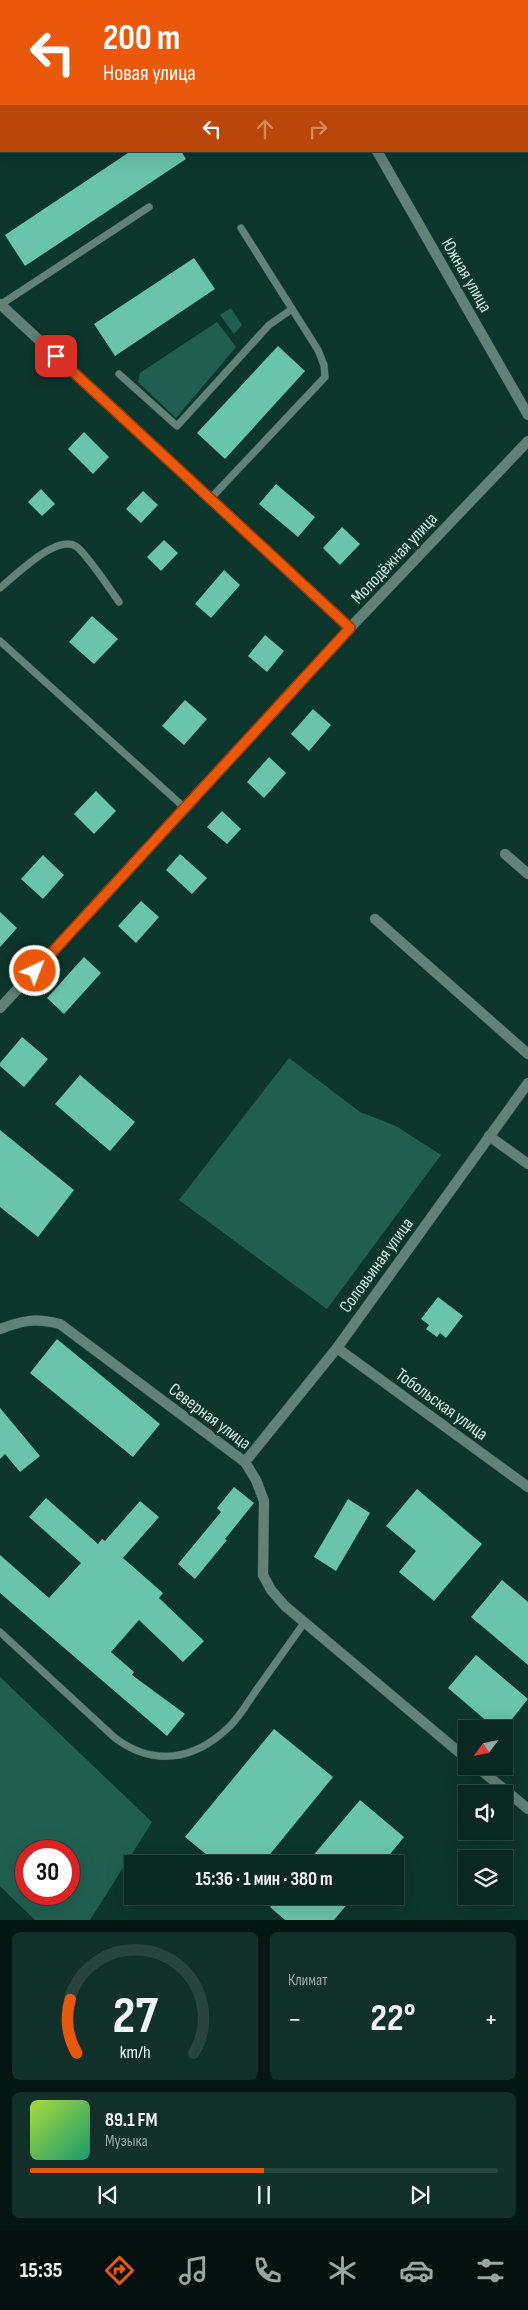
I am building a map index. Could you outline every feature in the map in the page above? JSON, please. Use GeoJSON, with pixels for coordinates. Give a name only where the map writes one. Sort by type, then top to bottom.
{"type":"FeatureCollection","features":[{"type":"Feature","properties":{"kind":"street","name":"Южная улица"},"geometry":{"type":"LineString","coordinates":[[378,152],[528,415]]}},
{"type":"Feature","properties":{"kind":"street"},"geometry":{"type":"LineString","coordinates":[[0,304],[350,628]]}},
{"type":"Feature","properties":{"kind":"street","name":"Молодёжная улица"},"geometry":{"type":"LineString","coordinates":[[0,1008],[186,809],[350,628],[528,441]]}},
{"type":"Feature","properties":{"kind":"street"},"geometry":{"type":"LineString","coordinates":[[505,854],[528,874]]}},
{"type":"Feature","properties":{"kind":"street"},"geometry":{"type":"LineString","coordinates":[[375,919],[528,1054]]}},
{"type":"Feature","properties":{"kind":"street","name":"Соловьиная улица"},"geometry":{"type":"LineString","coordinates":[[245,1462],[337,1348],[528,1083]]}},
{"type":"Feature","properties":{"kind":"street"},"geometry":{"type":"LineString","coordinates":[[489,1136],[528,1164]]}},
{"type":"Feature","properties":{"kind":"street","name":"Северная улица"},"geometry":{"type":"LineString","coordinates":[[0,1329],[21,1321],[40,1319],[60,1324],[245,1462],[256,1480],[264,1501],[263,1575],[271,1590],[304,1623],[458,1751]]}},
{"type":"Feature","properties":{"kind":"street","name":"Тобольская улица"},"geometry":{"type":"LineString","coordinates":[[337,1348],[528,1487]]}},
{"type":"Feature","properties":{"kind":"street"},"geometry":{"type":"LineString","coordinates":[[487,1775],[528,1809]]}},
{"type":"Feature","properties":{"kind":"lane"},"geometry":{"type":"LineString","coordinates":[[0,304],[149,208]]}},
{"type":"Feature","properties":{"kind":"lane"},"geometry":{"type":"LineString","coordinates":[[211,498],[325,377],[324,365],[318,350],[241,228]]}},
{"type":"Feature","properties":{"kind":"lane"},"geometry":{"type":"LineString","coordinates":[[120,374],[177,426],[269,325],[292,310]]}},
{"type":"Feature","properties":{"kind":"lane"},"geometry":{"type":"LineString","coordinates":[[0,588],[47,550],[64,543],[76,546],[119,602]]}},
{"type":"Feature","properties":{"kind":"lane"},"geometry":{"type":"LineString","coordinates":[[0,641],[186,809]]}},
{"type":"Feature","properties":{"kind":"lane"},"geometry":{"type":"LineString","coordinates":[[0,1632],[130,1750],[154,1756],[174,1757],[196,1750],[230,1727],[304,1623]]}},
{"type":"Feature","properties":{"kind":"green space"},"geometry":{"type":"Polygon","coordinates":[[[231,308],[242,325],[234,334],[220,315],[231,308]]]}},
{"type":"Feature","properties":{"kind":"green space"},"geometry":{"type":"Polygon","coordinates":[[[217,322],[236,347],[176,418],[138,382],[140,373],[217,322]]]}},
{"type":"Feature","properties":{"kind":"green space"},"geometry":{"type":"Polygon","coordinates":[[[289,1058],[360,1112],[396,1126],[441,1155],[327,1309],[179,1200],[289,1058]]]}},
{"type":"Feature","properties":{"kind":"green space"},"geometry":{"type":"Polygon","coordinates":[[[0,1677],[152,1822],[131,1855],[124,1855],[124,1866],[90,1920],[35,1920],[20,1905],[80,1905],[80,1840],[15,1840],[15,1901],[0,1886],[0,1677]]]}},
{"type":"Feature","properties":{"kind":"building"},"geometry":{"type":"Polygon","coordinates":[[[130,152],[182,152],[186,159],[25,266],[5,235],[130,152]]]}},
{"type":"Feature","properties":{"kind":"building"},"geometry":{"type":"Polygon","coordinates":[[[194,258],[215,289],[115,356],[94,324],[194,258]]]}},
{"type":"Feature","properties":{"kind":"building"},"geometry":{"type":"Polygon","coordinates":[[[278,346],[305,371],[225,459],[197,433],[278,346]]]}},
{"type":"Feature","properties":{"kind":"building"},"geometry":{"type":"Polygon","coordinates":[[[84,432],[109,457],[93,474],[68,449],[84,432]]]}},
{"type":"Feature","properties":{"kind":"building"},"geometry":{"type":"Polygon","coordinates":[[[276,484],[315,517],[298,537],[259,504],[276,484]]]}},
{"type":"Feature","properties":{"kind":"building"},"geometry":{"type":"Polygon","coordinates":[[[41,489],[55,504],[42,516],[28,502],[41,489]]]}},
{"type":"Feature","properties":{"kind":"building"},"geometry":{"type":"Polygon","coordinates":[[[143,491],[158,505],[141,523],[126,509],[143,491]]]}},
{"type":"Feature","properties":{"kind":"building"},"geometry":{"type":"Polygon","coordinates":[[[342,527],[360,544],[340,565],[323,548],[342,527]]]}},
{"type":"Feature","properties":{"kind":"building"},"geometry":{"type":"Polygon","coordinates":[[[164,540],[178,553],[161,571],[147,557],[164,540]]]}},
{"type":"Feature","properties":{"kind":"building"},"geometry":{"type":"Polygon","coordinates":[[[224,570],[240,585],[211,618],[195,604],[224,570]]]}},
{"type":"Feature","properties":{"kind":"building"},"geometry":{"type":"Polygon","coordinates":[[[92,616],[118,639],[94,664],[69,642],[92,616]]]}},
{"type":"Feature","properties":{"kind":"building"},"geometry":{"type":"Polygon","coordinates":[[[265,635],[284,651],[267,672],[248,656],[265,635]]]}},
{"type":"Feature","properties":{"kind":"building"},"geometry":{"type":"Polygon","coordinates":[[[185,700],[207,719],[184,745],[162,726],[185,700]]]}},
{"type":"Feature","properties":{"kind":"building"},"geometry":{"type":"Polygon","coordinates":[[[313,709],[331,725],[309,751],[291,734],[313,709]]]}},
{"type":"Feature","properties":{"kind":"building"},"geometry":{"type":"Polygon","coordinates":[[[269,757],[286,773],[264,798],[247,782],[269,757]]]}},
{"type":"Feature","properties":{"kind":"building"},"geometry":{"type":"Polygon","coordinates":[[[96,791],[116,811],[94,834],[74,814],[96,791]]]}},
{"type":"Feature","properties":{"kind":"building"},"geometry":{"type":"Polygon","coordinates":[[[222,811],[241,829],[227,844],[207,827],[222,811]]]}},
{"type":"Feature","properties":{"kind":"building"},"geometry":{"type":"Polygon","coordinates":[[[180,854],[207,878],[192,894],[166,870],[180,854]]]}},
{"type":"Feature","properties":{"kind":"building"},"geometry":{"type":"Polygon","coordinates":[[[43,855],[64,875],[43,899],[21,879],[43,855]]]}},
{"type":"Feature","properties":{"kind":"building"},"geometry":{"type":"Polygon","coordinates":[[[141,901],[159,917],[136,943],[118,926],[141,901]]]}},
{"type":"Feature","properties":{"kind":"building"},"geometry":{"type":"Polygon","coordinates":[[[0,912],[17,928],[0,947],[0,912]]]}},
{"type":"Feature","properties":{"kind":"building"},"geometry":{"type":"Polygon","coordinates":[[[84,957],[101,973],[64,1014],[47,998],[84,957]]]}},
{"type":"Feature","properties":{"kind":"building"},"geometry":{"type":"Polygon","coordinates":[[[22,1037],[48,1059],[24,1087],[0,1066],[0,1063],[22,1037]]]}},
{"type":"Feature","properties":{"kind":"building"},"geometry":{"type":"Polygon","coordinates":[[[80,1075],[135,1122],[110,1151],[55,1104],[80,1075]]]}},
{"type":"Feature","properties":{"kind":"building"},"geometry":{"type":"Polygon","coordinates":[[[0,1130],[74,1190],[38,1237],[0,1207],[0,1130]]]}},
{"type":"Feature","properties":{"kind":"building"},"geometry":{"type":"Polygon","coordinates":[[[438,1297],[463,1316],[446,1338],[440,1333],[437,1337],[426,1329],[429,1325],[421,1319],[438,1297]]]}},
{"type":"Feature","properties":{"kind":"building"},"geometry":{"type":"Polygon","coordinates":[[[57,1339],[160,1424],[133,1457],[30,1373],[57,1339]]]}},
{"type":"Feature","properties":{"kind":"building"},"geometry":{"type":"Polygon","coordinates":[[[0,1408],[40,1456],[20,1472],[5,1454],[0,1459],[0,1408]]]}},
{"type":"Feature","properties":{"kind":"building"},"geometry":{"type":"Polygon","coordinates":[[[234,1487],[254,1503],[195,1579],[178,1564],[221,1512],[217,1508],[234,1487]]]}},
{"type":"Feature","properties":{"kind":"building"},"geometry":{"type":"Polygon","coordinates":[[[417,1489],[482,1544],[434,1601],[399,1572],[416,1551],[386,1526],[417,1489]]]}},
{"type":"Feature","properties":{"kind":"building"},"geometry":{"type":"Polygon","coordinates":[[[46,1498],[98,1544],[102,1539],[105,1541],[140,1501],[159,1517],[123,1558],[163,1593],[159,1598],[204,1641],[183,1662],[139,1620],[111,1652],[134,1672],[132,1675],[185,1714],[167,1736],[0,1593],[0,1555],[49,1598],[81,1563],[29,1517],[46,1498]]]}},
{"type":"Feature","properties":{"kind":"building"},"geometry":{"type":"Polygon","coordinates":[[[348,1499],[370,1513],[336,1571],[314,1557],[348,1499]]]}},
{"type":"Feature","properties":{"kind":"building"},"geometry":{"type":"Polygon","coordinates":[[[502,1580],[528,1602],[528,1665],[471,1617],[502,1580]]]}},
{"type":"Feature","properties":{"kind":"building"},"geometry":{"type":"Polygon","coordinates":[[[476,1655],[528,1699],[511,1720],[485,1720],[448,1688],[476,1655]]]}},
{"type":"Feature","properties":{"kind":"building"},"geometry":{"type":"Polygon","coordinates":[[[274,1729],[333,1777],[269,1855],[207,1855],[185,1837],[274,1729]]]}},
{"type":"Feature","properties":{"kind":"building"},"geometry":{"type":"Polygon","coordinates":[[[360,1800],[404,1837],[389,1855],[314,1855],[360,1800]]]}},
{"type":"Feature","properties":{"kind":"building"},"geometry":{"type":"Polygon","coordinates":[[[272,1905],[346,1905],[334,1920],[285,1920],[270,1907],[272,1905]]]}},
{"type":"Feature","properties":{"kind":"route"},"geometry":{"type":"LineString","coordinates":[[35,971],[186,809],[350,628],[56,356]]}}]}
